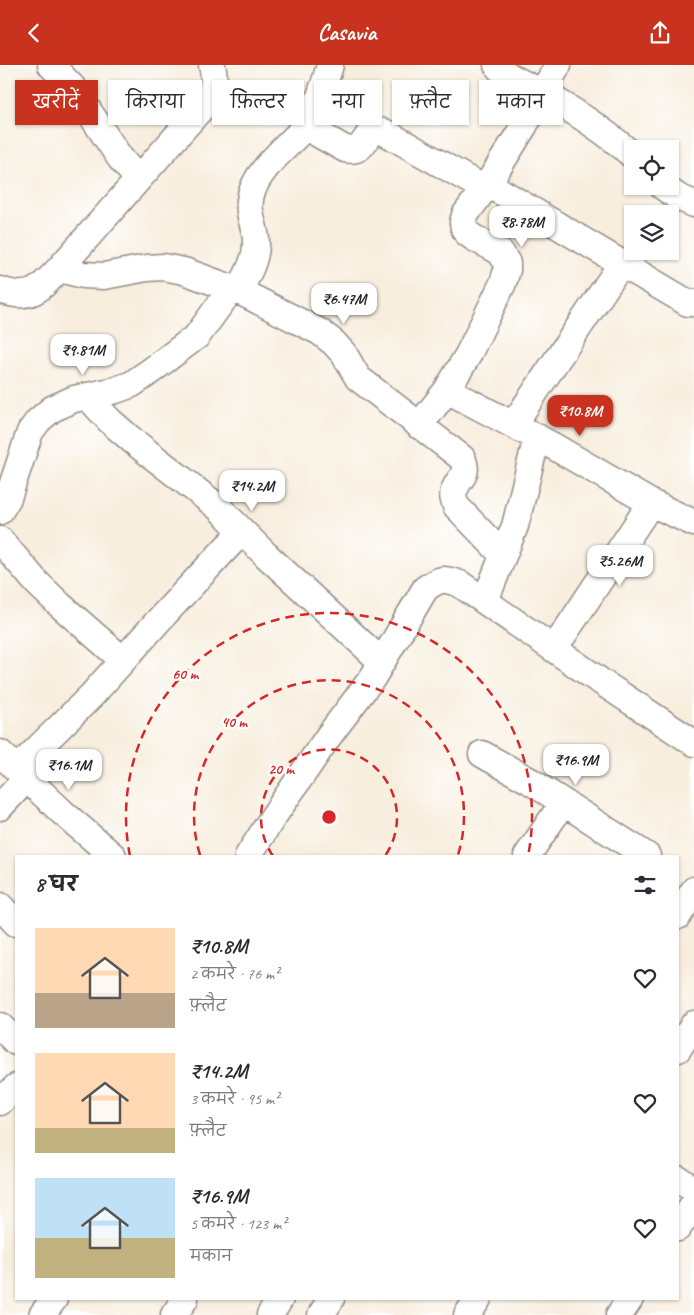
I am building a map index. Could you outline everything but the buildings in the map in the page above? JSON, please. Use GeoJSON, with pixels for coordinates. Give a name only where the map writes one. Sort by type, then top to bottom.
{"type":"FeatureCollection","features":[{"type":"Feature","properties":{"kind":"street"},"geometry":{"type":"LineString","coordinates":[[51,65],[74,89],[120,157],[138,179]]}},
{"type":"Feature","properties":{"kind":"street"},"geometry":{"type":"LineString","coordinates":[[0,290],[16,295],[34,293],[59,269],[206,103],[214,88],[212,65]]}},
{"type":"Feature","properties":{"kind":"street"},"geometry":{"type":"LineString","coordinates":[[0,511],[8,498],[30,432],[38,421],[52,409],[74,399],[116,390],[132,384],[197,336],[236,290],[250,269],[256,252],[256,241],[250,212],[252,189],[260,175],[312,115],[330,65]]}},
{"type":"Feature","properties":{"kind":"street"},"geometry":{"type":"LineString","coordinates":[[497,65],[502,72],[517,80]]}},
{"type":"Feature","properties":{"kind":"street"},"geometry":{"type":"LineString","coordinates":[[549,80],[558,65]]}},
{"type":"Feature","properties":{"kind":"street"},"geometry":{"type":"LineString","coordinates":[[563,106],[606,133],[624,148]]}},
{"type":"Feature","properties":{"kind":"street"},"geometry":{"type":"LineString","coordinates":[[419,426],[448,390],[468,355],[503,283],[507,263],[502,253],[467,233],[463,222],[465,215],[486,186],[523,125]]}},
{"type":"Feature","properties":{"kind":"street"},"geometry":{"type":"LineString","coordinates":[[304,126],[352,151],[358,149],[373,133],[378,131],[386,133],[486,186],[622,263],[688,303],[694,303]]}},
{"type":"Feature","properties":{"kind":"street"},"geometry":{"type":"LineString","coordinates":[[675,195],[694,204]]}},
{"type":"Feature","properties":{"kind":"street"},"geometry":{"type":"LineString","coordinates":[[514,425],[622,263]]}},
{"type":"Feature","properties":{"kind":"street"},"geometry":{"type":"LineString","coordinates":[[59,269],[83,275],[104,276],[163,267],[184,271],[236,290],[320,332],[344,354],[358,377],[462,458],[465,471],[454,491],[453,498],[456,507],[503,555]]}},
{"type":"Feature","properties":{"kind":"street"},"geometry":{"type":"LineString","coordinates":[[448,390],[537,437],[651,503],[694,523]]}},
{"type":"Feature","properties":{"kind":"street"},"geometry":{"type":"LineString","coordinates":[[87,396],[110,421],[219,508],[266,555],[382,662]]}},
{"type":"Feature","properties":{"kind":"street"},"geometry":{"type":"LineString","coordinates":[[485,601],[514,526],[537,437]]}},
{"type":"Feature","properties":{"kind":"street"},"geometry":{"type":"LineString","coordinates":[[554,649],[651,503]]}},
{"type":"Feature","properties":{"kind":"street"},"geometry":{"type":"LineString","coordinates":[[0,807],[15,767],[92,695],[242,531]]}},
{"type":"Feature","properties":{"kind":"street"},"geometry":{"type":"LineString","coordinates":[[0,540],[54,600],[123,660]]}},
{"type":"Feature","properties":{"kind":"street"},"geometry":{"type":"LineString","coordinates":[[249,855],[328,737],[373,677],[425,589],[440,580],[448,580],[460,584],[600,681],[694,743]]}},
{"type":"Feature","properties":{"kind":"street"},"geometry":{"type":"LineString","coordinates":[[482,754],[530,781],[645,855]]}},
{"type":"Feature","properties":{"kind":"street"},"geometry":{"type":"LineString","coordinates":[[15,767],[62,812],[112,855]]}},
{"type":"Feature","properties":{"kind":"street"},"geometry":{"type":"LineString","coordinates":[[528,855],[563,803]]}},
{"type":"Feature","properties":{"kind":"street"},"geometry":{"type":"LineString","coordinates":[[679,876],[694,886]]}},
{"type":"Feature","properties":{"kind":"street"},"geometry":{"type":"LineString","coordinates":[[679,914],[694,890]]}},
{"type":"Feature","properties":{"kind":"street"},"geometry":{"type":"LineString","coordinates":[[0,906],[15,922]]}},
{"type":"Feature","properties":{"kind":"street"},"geometry":{"type":"LineString","coordinates":[[679,1047],[694,1024]]}},
{"type":"Feature","properties":{"kind":"street"},"geometry":{"type":"LineString","coordinates":[[0,1026],[15,1041]]}},
{"type":"Feature","properties":{"kind":"street"},"geometry":{"type":"LineString","coordinates":[[0,1102],[15,1088]]}},
{"type":"Feature","properties":{"kind":"street"},"geometry":{"type":"LineString","coordinates":[[679,1180],[694,1189]]}},
{"type":"Feature","properties":{"kind":"street"},"geometry":{"type":"LineString","coordinates":[[679,1226],[694,1203]]}},
{"type":"Feature","properties":{"kind":"street"},"geometry":{"type":"LineString","coordinates":[[42,1315],[53,1300]]}},
{"type":"Feature","properties":{"kind":"street"},"geometry":{"type":"LineString","coordinates":[[174,1315],[184,1300]]}},
{"type":"Feature","properties":{"kind":"street"},"geometry":{"type":"LineString","coordinates":[[270,1315],[279,1300]]}},
{"type":"Feature","properties":{"kind":"street"},"geometry":{"type":"LineString","coordinates":[[321,1315],[330,1300]]}},
{"type":"Feature","properties":{"kind":"street"},"geometry":{"type":"LineString","coordinates":[[467,1315],[477,1300]]}},
{"type":"Feature","properties":{"kind":"street"},"geometry":{"type":"LineString","coordinates":[[619,1315],[629,1300]]}}]}
